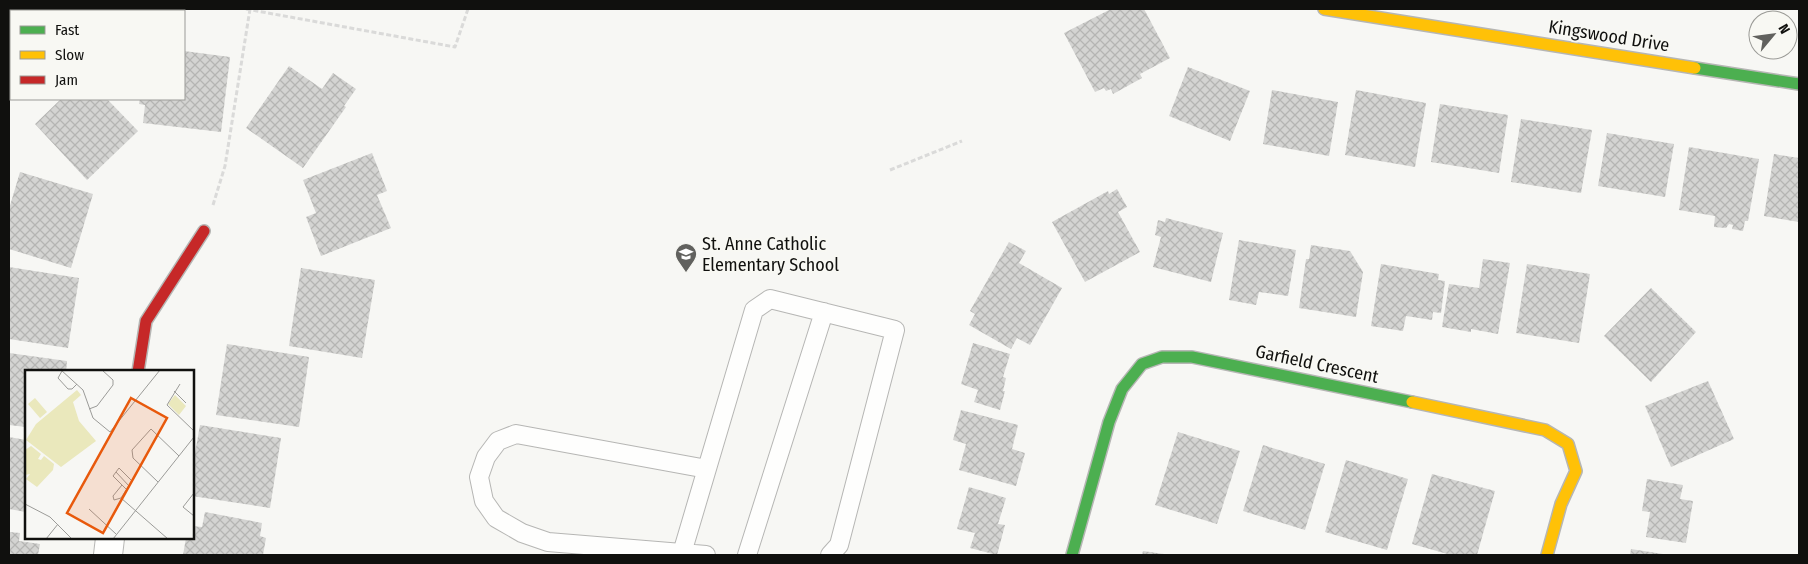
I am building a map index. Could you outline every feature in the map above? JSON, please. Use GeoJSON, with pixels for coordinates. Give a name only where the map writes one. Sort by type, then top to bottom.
{"type":"FeatureCollection","features":[{"type":"Feature","properties":{"kind":"street","name":"Kingswood Drive"},"geometry":{"type":"LineString","coordinates":[[1324,9],[1799,84]]}},
{"type":"Feature","properties":{"kind":"street"},"geometry":{"type":"LineString","coordinates":[[138,370],[146,321],[204,231]]}},
{"type":"Feature","properties":{"kind":"street","name":"Garfield Crescent"},"geometry":{"type":"LineString","coordinates":[[1072,555],[1109,422],[1122,389],[1142,364],[1162,357],[1192,357],[1545,430],[1568,444],[1576,471],[1561,504],[1547,555]]}},
{"type":"Feature","properties":{"kind":"street"},"geometry":{"type":"LineString","coordinates":[[108,555],[110,539]]}},
{"type":"Feature","properties":{"kind":"lane"},"geometry":{"type":"LineString","coordinates":[[682,553],[754,310],[770,299],[895,330],[839,545],[830,555]]}},
{"type":"Feature","properties":{"kind":"lane"},"geometry":{"type":"LineString","coordinates":[[746,555],[824,312]]}},
{"type":"Feature","properties":{"kind":"lane"},"geometry":{"type":"LineString","coordinates":[[706,555],[547,549],[496,518],[484,501],[479,477],[486,457],[498,441],[516,434],[707,469]]}},
{"type":"Feature","properties":{"kind":"path"},"geometry":{"type":"LineString","coordinates":[[246,9],[455,48],[468,9]]}},
{"type":"Feature","properties":{"kind":"path"},"geometry":{"type":"LineString","coordinates":[[204,231],[225,166],[250,9]]}},
{"type":"Feature","properties":{"kind":"path"},"geometry":{"type":"LineString","coordinates":[[890,170],[962,141]]}},
{"type":"Feature","properties":{"kind":"building"},"geometry":{"type":"Polygon","coordinates":[[[1111,9],[1144,9],[1170,58],[1140,74],[1142,78],[1113,94],[1111,89],[1106,91],[1104,88],[1095,92],[1064,33],[1111,9]]]}},
{"type":"Feature","properties":{"kind":"building"},"geometry":{"type":"Polygon","coordinates":[[[185,51],[230,57],[221,132],[143,123],[145,105],[139,104],[140,100],[185,100],[185,51]]]}},
{"type":"Feature","properties":{"kind":"building"},"geometry":{"type":"Polygon","coordinates":[[[289,66],[322,89],[333,73],[356,89],[344,106],[346,107],[303,168],[246,128],[289,66]]]}},
{"type":"Feature","properties":{"kind":"building"},"geometry":{"type":"Polygon","coordinates":[[[1188,67],[1250,91],[1230,141],[1169,116],[1188,67]]]}},
{"type":"Feature","properties":{"kind":"building"},"geometry":{"type":"Polygon","coordinates":[[[1272,90],[1338,102],[1329,156],[1263,144],[1272,90]]]}},
{"type":"Feature","properties":{"kind":"building"},"geometry":{"type":"Polygon","coordinates":[[[1356,90],[1426,103],[1415,167],[1345,155],[1356,90]]]}},
{"type":"Feature","properties":{"kind":"building"},"geometry":{"type":"Polygon","coordinates":[[[60,100],[108,100],[138,131],[87,180],[35,124],[60,100]]]}},
{"type":"Feature","properties":{"kind":"building"},"geometry":{"type":"Polygon","coordinates":[[[1440,104],[1508,115],[1499,173],[1431,162],[1440,104]]]}},
{"type":"Feature","properties":{"kind":"building"},"geometry":{"type":"Polygon","coordinates":[[[1521,119],[1592,130],[1581,193],[1511,182],[1521,119]]]}},
{"type":"Feature","properties":{"kind":"building"},"geometry":{"type":"Polygon","coordinates":[[[1607,133],[1674,144],[1665,197],[1598,186],[1607,133]]]}},
{"type":"Feature","properties":{"kind":"building"},"geometry":{"type":"Polygon","coordinates":[[[1689,147],[1759,159],[1748,221],[1745,221],[1743,231],[1732,229],[1733,225],[1729,224],[1726,228],[1714,227],[1715,216],[1679,210],[1689,147]]]}},
{"type":"Feature","properties":{"kind":"building"},"geometry":{"type":"Polygon","coordinates":[[[372,153],[387,191],[377,195],[391,228],[321,256],[306,217],[316,213],[303,180],[372,153]]]}},
{"type":"Feature","properties":{"kind":"building"},"geometry":{"type":"Polygon","coordinates":[[[1774,154],[1799,158],[1799,222],[1764,216],[1774,154]]]}},
{"type":"Feature","properties":{"kind":"building"},"geometry":{"type":"Polygon","coordinates":[[[20,172],[93,194],[71,268],[9,249],[9,209],[20,172]]]}},
{"type":"Feature","properties":{"kind":"building"},"geometry":{"type":"Polygon","coordinates":[[[1117,189],[1127,207],[1118,212],[1140,252],[1085,282],[1052,222],[1108,191],[1109,194],[1117,189]]]}},
{"type":"Feature","properties":{"kind":"building"},"geometry":{"type":"Polygon","coordinates":[[[1166,218],[1223,233],[1211,282],[1153,267],[1161,237],[1155,235],[1158,220],[1165,222],[1166,218]]]}},
{"type":"Feature","properties":{"kind":"building"},"geometry":{"type":"Polygon","coordinates":[[[1239,240],[1296,250],[1288,296],[1259,292],[1256,305],[1229,300],[1239,240]]]}},
{"type":"Feature","properties":{"kind":"building"},"geometry":{"type":"Polygon","coordinates":[[[1009,242],[1026,251],[1019,263],[1062,288],[1030,345],[1017,338],[1011,349],[969,325],[975,314],[970,311],[1009,242]]]}},
{"type":"Feature","properties":{"kind":"building"},"geometry":{"type":"Polygon","coordinates":[[[1311,245],[1350,251],[1363,272],[1356,317],[1299,308],[1306,259],[1309,259],[1311,245]]]}},
{"type":"Feature","properties":{"kind":"building"},"geometry":{"type":"Polygon","coordinates":[[[1483,259],[1510,263],[1498,334],[1471,329],[1471,332],[1442,327],[1449,284],[1479,288],[1483,259]]]}},
{"type":"Feature","properties":{"kind":"building"},"geometry":{"type":"Polygon","coordinates":[[[1381,264],[1439,274],[1438,280],[1445,281],[1441,313],[1433,312],[1432,320],[1406,316],[1403,331],[1371,326],[1381,264]]]}},
{"type":"Feature","properties":{"kind":"building"},"geometry":{"type":"Polygon","coordinates":[[[1527,264],[1590,274],[1579,343],[1516,333],[1527,264]]]}},
{"type":"Feature","properties":{"kind":"building"},"geometry":{"type":"Polygon","coordinates":[[[9,267],[79,278],[68,348],[9,339],[9,267]]]}},
{"type":"Feature","properties":{"kind":"building"},"geometry":{"type":"Polygon","coordinates":[[[301,268],[375,280],[362,358],[289,346],[301,268]]]}},
{"type":"Feature","properties":{"kind":"building"},"geometry":{"type":"Polygon","coordinates":[[[1651,288],[1696,332],[1651,382],[1604,336],[1651,288]]]}},
{"type":"Feature","properties":{"kind":"building"},"geometry":{"type":"Polygon","coordinates":[[[973,343],[1010,354],[1003,377],[1006,378],[1003,391],[1005,391],[1000,410],[974,402],[978,390],[961,384],[973,343]]]}},
{"type":"Feature","properties":{"kind":"building"},"geometry":{"type":"Polygon","coordinates":[[[227,344],[309,357],[299,427],[216,415],[227,344]]]}},
{"type":"Feature","properties":{"kind":"building"},"geometry":{"type":"Polygon","coordinates":[[[9,353],[67,361],[66,370],[25,370],[25,427],[9,425],[9,353]]]}},
{"type":"Feature","properties":{"kind":"building"},"geometry":{"type":"Polygon","coordinates":[[[1708,381],[1734,439],[1671,467],[1645,406],[1708,381]]]}},
{"type":"Feature","properties":{"kind":"building"},"geometry":{"type":"Polygon","coordinates":[[[961,410],[1018,425],[1012,449],[1025,453],[1016,486],[959,470],[966,444],[953,440],[961,410]]]}},
{"type":"Feature","properties":{"kind":"building"},"geometry":{"type":"Polygon","coordinates":[[[200,425],[281,438],[270,508],[194,496],[194,459],[200,425]]]}},
{"type":"Feature","properties":{"kind":"building"},"geometry":{"type":"Polygon","coordinates":[[[1178,432],[1240,451],[1217,524],[1155,505],[1178,432]]]}},
{"type":"Feature","properties":{"kind":"building"},"geometry":{"type":"Polygon","coordinates":[[[9,437],[25,440],[25,512],[9,509],[9,437]]]}},
{"type":"Feature","properties":{"kind":"building"},"geometry":{"type":"Polygon","coordinates":[[[1263,445],[1325,464],[1305,530],[1243,511],[1263,445]]]}},
{"type":"Feature","properties":{"kind":"building"},"geometry":{"type":"Polygon","coordinates":[[[1346,460],[1408,479],[1387,550],[1325,532],[1346,460]]]}},
{"type":"Feature","properties":{"kind":"building"},"geometry":{"type":"Polygon","coordinates":[[[1432,474],[1495,491],[1477,555],[1451,555],[1412,544],[1432,474]]]}},
{"type":"Feature","properties":{"kind":"building"},"geometry":{"type":"Polygon","coordinates":[[[1647,479],[1683,485],[1680,499],[1693,501],[1686,543],[1646,537],[1650,512],[1642,511],[1647,479]]]}},
{"type":"Feature","properties":{"kind":"building"},"geometry":{"type":"Polygon","coordinates":[[[969,487],[1006,498],[998,524],[1005,525],[997,555],[970,548],[975,533],[957,529],[969,487]]]}},
{"type":"Feature","properties":{"kind":"building"},"geometry":{"type":"Polygon","coordinates":[[[205,512],[262,523],[260,536],[266,538],[263,555],[183,555],[186,539],[194,539],[194,526],[202,527],[205,512]]]}},
{"type":"Feature","properties":{"kind":"building"},"geometry":{"type":"Polygon","coordinates":[[[10,532],[20,533],[19,541],[40,544],[38,555],[9,555],[10,532]]]}},
{"type":"Feature","properties":{"kind":"building"},"geometry":{"type":"Polygon","coordinates":[[[1631,549],[1663,554],[1663,555],[1630,555],[1631,549]]]}},
{"type":"Feature","properties":{"kind":"building"},"geometry":{"type":"Polygon","coordinates":[[[1143,551],[1164,554],[1164,555],[1142,555],[1143,551]]]}},
{"type":"Feature","properties":{"kind":"traffic: fast"},"geometry":{"type":"LineString","coordinates":[[1695,68],[1799,84]]}},
{"type":"Feature","properties":{"kind":"traffic: fast"},"geometry":{"type":"LineString","coordinates":[[1072,555],[1109,422],[1122,389],[1142,364],[1162,357],[1192,357],[1412,402]]}},
{"type":"Feature","properties":{"kind":"traffic: slow"},"geometry":{"type":"LineString","coordinates":[[1324,9],[1695,68]]}},
{"type":"Feature","properties":{"kind":"traffic: slow"},"geometry":{"type":"LineString","coordinates":[[1412,402],[1545,430],[1568,444],[1576,471],[1561,504],[1547,555]]}},
{"type":"Feature","properties":{"kind":"traffic: jam"},"geometry":{"type":"LineString","coordinates":[[138,370],[146,321],[204,231]]}},
{"type":"Feature","properties":{"kind":"place","name":"St. Anne Catholic Elementary School"},"geometry":{"type":"Point","coordinates":[686,273]}}]}
